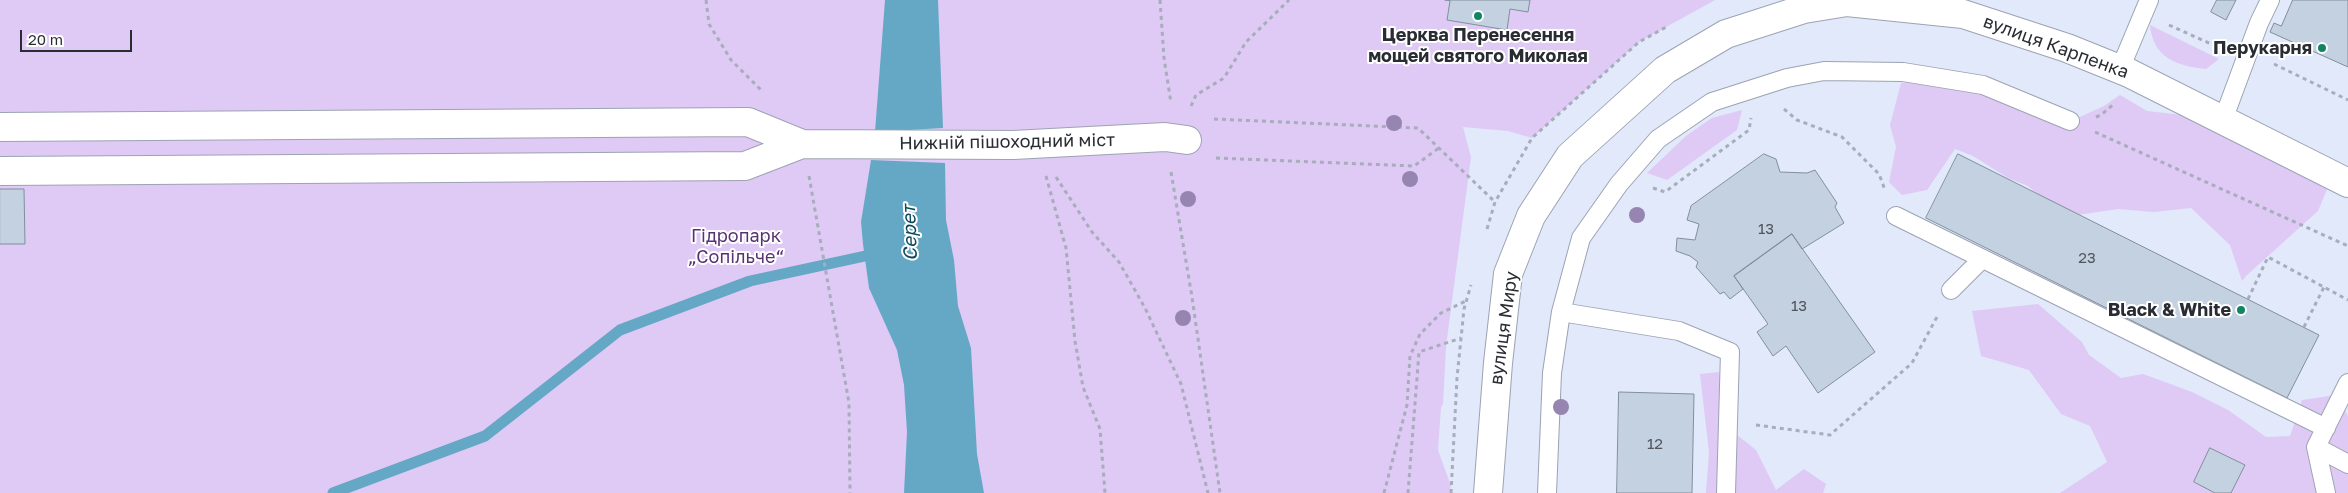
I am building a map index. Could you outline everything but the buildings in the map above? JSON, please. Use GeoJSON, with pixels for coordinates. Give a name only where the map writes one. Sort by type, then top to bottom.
{"type":"FeatureCollection","features":[{"type":"Feature","properties":{"kind":"street","name":"вулиця Карпенка"},"geometry":{"type":"LineString","coordinates":[[1665,70],[1726,34],[1804,9],[1847,1],[1963,14],[2067,48],[2125,71],[2348,183]]}},
{"type":"Feature","properties":{"kind":"street","name":"вулиця Миру"},"geometry":{"type":"LineString","coordinates":[[1488,493],[1498,363],[1508,274],[1531,216],[1570,156],[1665,70]]}},
{"type":"Feature","properties":{"kind":"street"},"geometry":{"type":"LineString","coordinates":[[0,127],[748,122],[814,144]]}},
{"type":"Feature","properties":{"kind":"street","name":"Нижній пішоходний міст"},"geometry":{"type":"LineString","coordinates":[[814,144],[1025,144],[1176,138]]}},
{"type":"Feature","properties":{"kind":"street"},"geometry":{"type":"LineString","coordinates":[[0,171],[745,166],[814,144]]}},
{"type":"Feature","properties":{"kind":"lane"},"geometry":{"type":"LineString","coordinates":[[2223,120],[2270,0]]}},
{"type":"Feature","properties":{"kind":"lane"},"geometry":{"type":"LineString","coordinates":[[2125,71],[2146,7]]}},
{"type":"Feature","properties":{"kind":"lane"},"geometry":{"type":"LineString","coordinates":[[1546,493],[1552,373],[1561,312],[1581,238],[1623,179],[1658,139],[1712,102],[1787,78],[1824,71],[1903,72],[1983,85],[2070,121]]}},
{"type":"Feature","properties":{"kind":"lane"},"geometry":{"type":"LineString","coordinates":[[1896,216],[2326,428]]}},
{"type":"Feature","properties":{"kind":"lane"},"geometry":{"type":"LineString","coordinates":[[1951,290],[1982,259]]}},
{"type":"Feature","properties":{"kind":"lane"},"geometry":{"type":"LineString","coordinates":[[1561,312],[1679,331],[1730,352],[1726,493]]}},
{"type":"Feature","properties":{"kind":"lane"},"geometry":{"type":"LineString","coordinates":[[2326,493],[2316,447],[2348,383]]}},
{"type":"Feature","properties":{"kind":"lane"},"geometry":{"type":"LineString","coordinates":[[2316,447],[2348,464]]}},
{"type":"Feature","properties":{"kind":"path"},"geometry":{"type":"LineString","coordinates":[[706,0],[709,24],[731,60],[767,96]]}},
{"type":"Feature","properties":{"kind":"path"},"geometry":{"type":"LineString","coordinates":[[1160,0],[1164,58],[1176,138],[1192,297],[1220,493]]}},
{"type":"Feature","properties":{"kind":"path"},"geometry":{"type":"LineString","coordinates":[[1176,138],[1196,96],[1224,78],[1246,42],[1289,0]]}},
{"type":"Feature","properties":{"kind":"path"},"geometry":{"type":"LineString","coordinates":[[2146,7],[2246,60],[2273,63],[2348,100]]}},
{"type":"Feature","properties":{"kind":"path"},"geometry":{"type":"LineString","coordinates":[[2070,121],[2086,120],[2101,115],[2114,103],[2125,71]]}},
{"type":"Feature","properties":{"kind":"path"},"geometry":{"type":"LineString","coordinates":[[1623,179],[1665,192],[1749,130],[1757,88],[1798,120],[1842,136],[1879,174],[1896,216]]}},
{"type":"Feature","properties":{"kind":"path"},"geometry":{"type":"LineString","coordinates":[[1214,119],[1418,128],[1495,202]]}},
{"type":"Feature","properties":{"kind":"path"},"geometry":{"type":"LineString","coordinates":[[2070,121],[2348,246]]}},
{"type":"Feature","properties":{"kind":"path"},"geometry":{"type":"LineString","coordinates":[[1176,138],[1216,158],[1414,166],[1439,148]]}},
{"type":"Feature","properties":{"kind":"path"},"geometry":{"type":"LineString","coordinates":[[814,144],[820,228],[849,402],[850,493]]}},
{"type":"Feature","properties":{"kind":"path"},"geometry":{"type":"LineString","coordinates":[[1025,144],[1066,248],[1075,341],[1083,387],[1100,429],[1105,493]]}},
{"type":"Feature","properties":{"kind":"path"},"geometry":{"type":"LineString","coordinates":[[1025,144],[1063,188],[1092,232],[1119,262],[1145,308],[1181,384],[1208,493]]}},
{"type":"Feature","properties":{"kind":"path"},"geometry":{"type":"LineString","coordinates":[[2248,299],[2268,258],[2348,300]]}},
{"type":"Feature","properties":{"kind":"path"},"geometry":{"type":"LineString","coordinates":[[2304,327],[2324,287]]}},
{"type":"Feature","properties":{"kind":"path"},"geometry":{"type":"LineString","coordinates":[[1728,420],[1830,435],[1912,363],[1951,290]]}},
{"type":"Feature","properties":{"kind":"path"},"geometry":{"type":"LineString","coordinates":[[1384,493],[1407,404],[1410,356],[1420,334],[1441,313],[1466,301]]}},
{"type":"Feature","properties":{"kind":"path"},"geometry":{"type":"LineString","coordinates":[[1408,493],[1419,352],[1461,338]]}},
{"type":"Feature","properties":{"kind":"green space","name":"Гідропарк „Сопільче“"},"geometry":{"type":"Polygon","coordinates":[[[0,0],[1715,0],[1639,42],[1532,138],[1508,131],[1463,127],[1471,157],[1446,346],[1438,450],[1451,486],[1449,493],[0,493],[0,0]]]}},
{"type":"Feature","properties":{"kind":"green space"},"geometry":{"type":"Polygon","coordinates":[[[2150,25],[2219,59],[2206,69],[2185,66],[2176,62],[2161,53],[2152,36],[2150,25]]]}},
{"type":"Feature","properties":{"kind":"green space"},"geometry":{"type":"Polygon","coordinates":[[[1933,77],[2071,121],[2104,106],[2120,95],[2147,111],[2183,115],[2328,187],[2318,211],[2242,281],[2230,245],[2191,208],[2154,212],[2118,209],[2063,217],[2028,186],[2008,178],[1973,156],[1955,149],[1927,190],[1902,195],[1889,182],[1896,147],[1890,125],[1901,83],[1933,77]]]}},
{"type":"Feature","properties":{"kind":"green space"},"geometry":{"type":"Polygon","coordinates":[[[1742,110],[1737,130],[1667,180],[1647,173],[1686,136],[1712,118],[1742,110]]]}},
{"type":"Feature","properties":{"kind":"green space"},"geometry":{"type":"Polygon","coordinates":[[[2038,304],[2082,342],[2089,355],[2121,378],[2143,374],[2192,392],[2228,410],[2266,437],[2290,436],[2302,400],[2336,395],[2348,416],[2348,493],[2060,493],[2107,462],[2090,426],[2061,414],[2029,370],[1981,356],[1972,311],[2038,304]]]}},
{"type":"Feature","properties":{"kind":"green space"},"geometry":{"type":"Polygon","coordinates":[[[1719,372],[1732,431],[1756,450],[1776,490],[1804,469],[1826,484],[1823,493],[1706,493],[1709,452],[1700,374],[1719,372]]]}},
{"type":"Feature","properties":{"kind":"water"},"geometry":{"type":"Polygon","coordinates":[[[885,0],[938,0],[943,128],[875,132],[885,0]]]}},
{"type":"Feature","properties":{"kind":"water","name":"Серет"},"geometry":{"type":"Polygon","coordinates":[[[871,160],[945,163],[946,220],[954,260],[958,306],[971,348],[977,454],[984,493],[904,493],[907,432],[904,385],[897,350],[869,288],[863,244],[861,222],[871,160]]]}},
{"type":"Feature","properties":{"kind":"waterway"},"geometry":{"type":"LineString","coordinates":[[333,493],[485,436],[620,330],[750,281],[879,253]]}},
{"type":"Feature","properties":{"kind":"place","name":"Церква Перенесення мощей святого Миколая"},"geometry":{"type":"Point","coordinates":[1478,16]}},
{"type":"Feature","properties":{"kind":"place","name":"Перукарня"},"geometry":{"type":"Point","coordinates":[2322,48]}},
{"type":"Feature","properties":{"kind":"place","name":"Black & White"},"geometry":{"type":"Point","coordinates":[2241,310]}}]}
